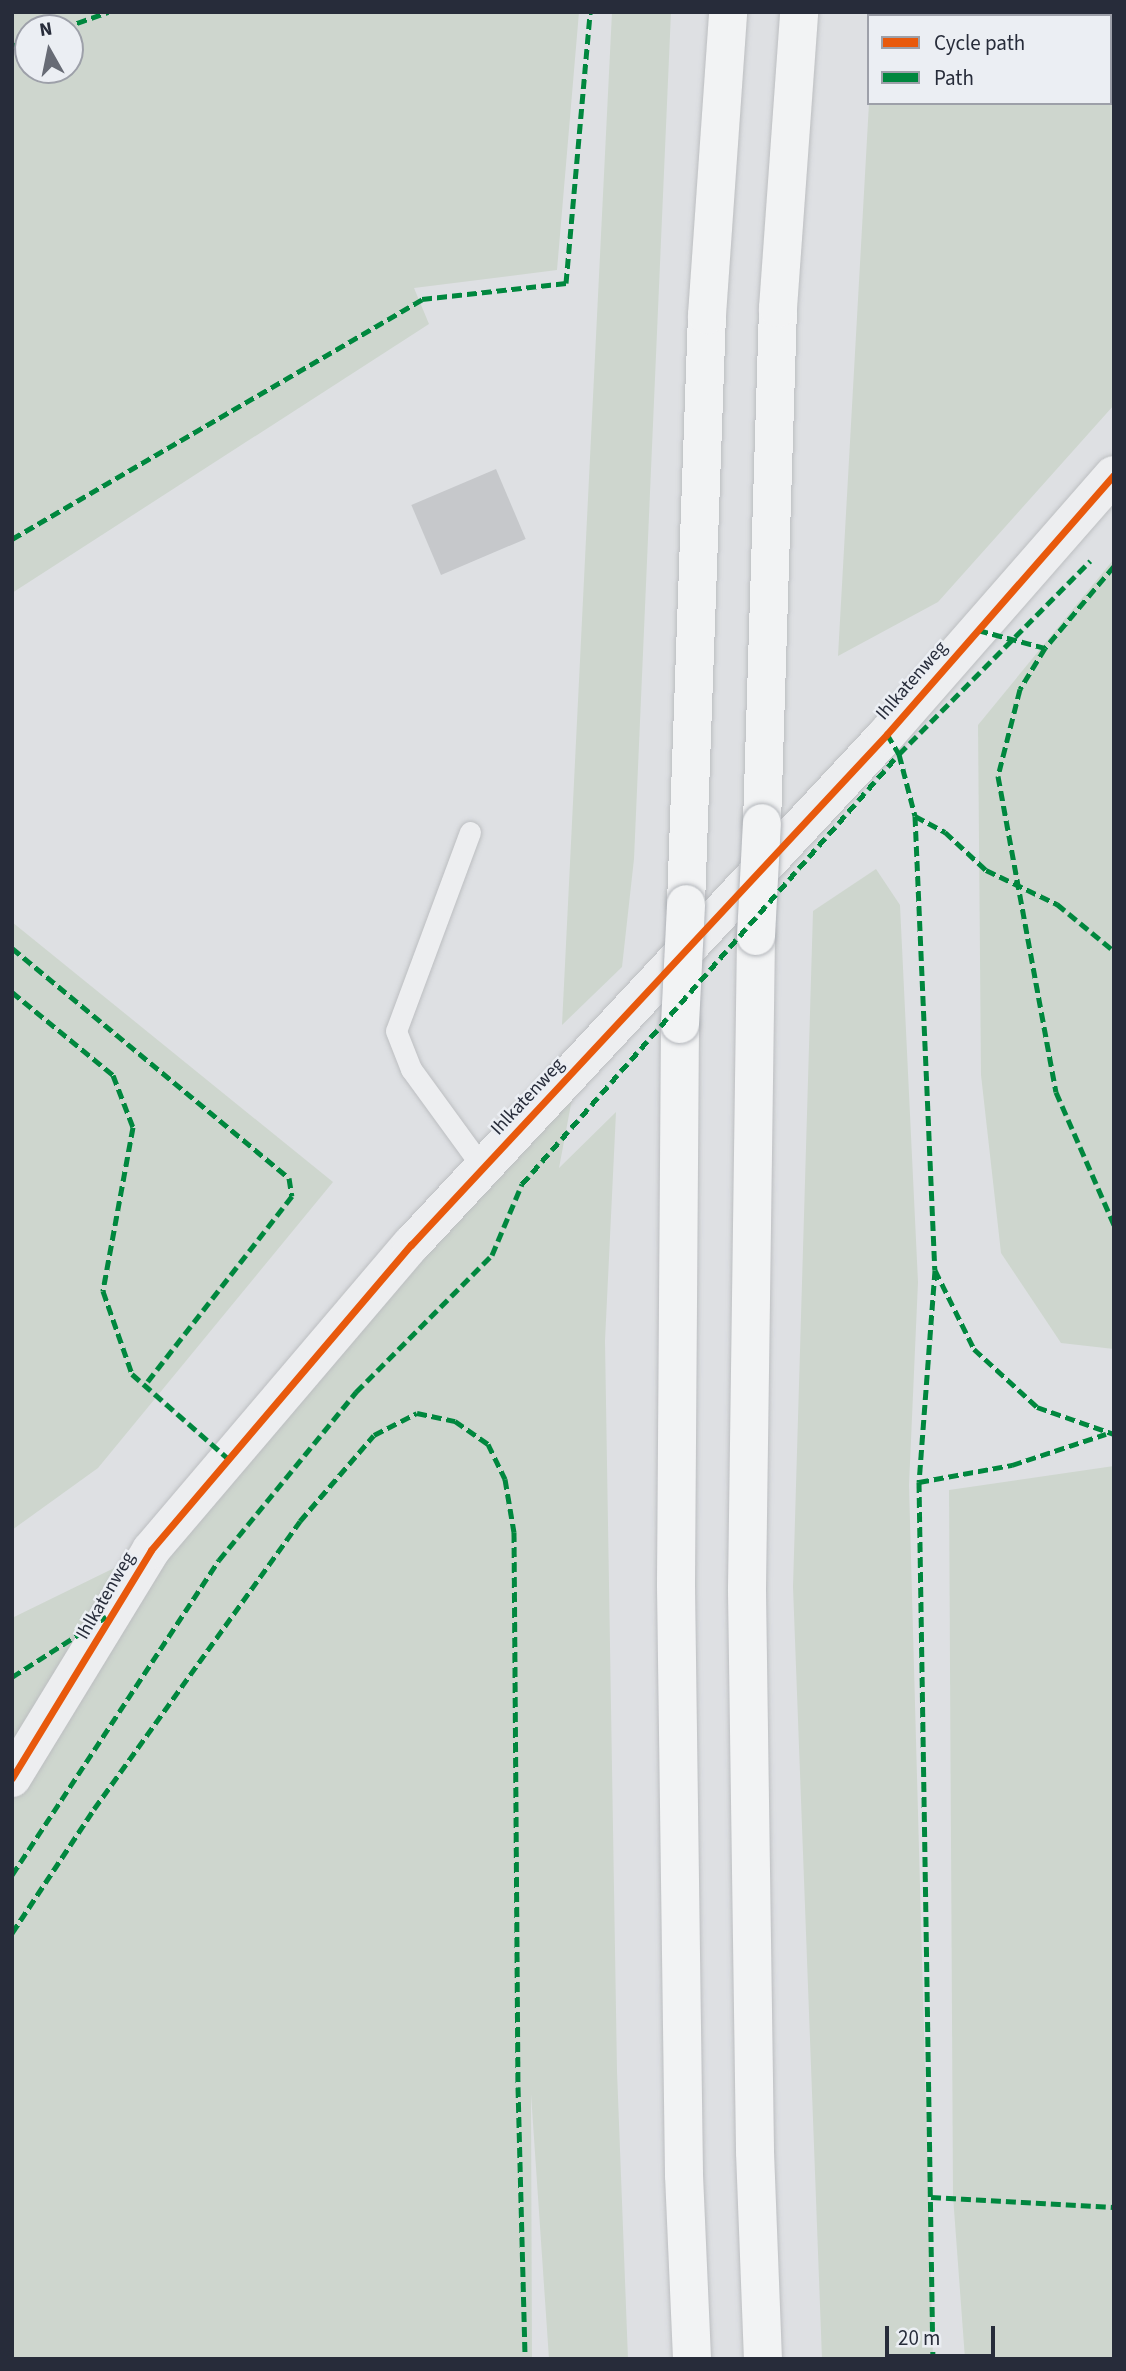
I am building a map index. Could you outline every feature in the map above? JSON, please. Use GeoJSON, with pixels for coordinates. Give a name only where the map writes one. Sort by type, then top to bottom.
{"type":"FeatureCollection","features":[{"type":"Feature","properties":{"kind":"highway"},"geometry":{"type":"LineString","coordinates":[[692,2359],[684,2175],[677,1627],[680,1024],[706,315],[727,12]]}},
{"type":"Feature","properties":{"kind":"highway"},"geometry":{"type":"LineString","coordinates":[[764,2359],[755,2152],[747,1591],[756,936],[778,308],[799,12]]}},
{"type":"Feature","properties":{"kind":"street","name":"Ihlkatenweg"},"geometry":{"type":"LineString","coordinates":[[12,1778],[151,1550],[482,1168],[887,734],[1114,475]]}},
{"type":"Feature","properties":{"kind":"lane"},"geometry":{"type":"LineString","coordinates":[[470,832],[396,1031],[411,1069],[482,1168]]}},
{"type":"Feature","properties":{"kind":"shaded area"},"geometry":{"type":"Polygon","coordinates":[[[12,12],[579,12],[557,270],[414,288],[429,324],[12,593],[12,12]]]}},
{"type":"Feature","properties":{"kind":"shaded area"},"geometry":{"type":"Polygon","coordinates":[[[612,12],[671,12],[634,859],[622,967],[562,1025],[612,12]]]}},
{"type":"Feature","properties":{"kind":"shaded area"},"geometry":{"type":"Polygon","coordinates":[[[1114,12],[1114,405],[938,602],[838,656],[869,105],[1112,105],[1112,14],[874,14],[1114,12]]]}},
{"type":"Feature","properties":{"kind":"shaded area"},"geometry":{"type":"Polygon","coordinates":[[[1114,559],[1114,1349],[1061,1343],[1001,1253],[981,1075],[978,725],[1114,559]]]}},
{"type":"Feature","properties":{"kind":"shaded area"},"geometry":{"type":"Polygon","coordinates":[[[876,869],[900,905],[918,1282],[909,1485],[933,2359],[822,2359],[793,1587],[813,911],[876,869]]]}},
{"type":"Feature","properties":{"kind":"shaded area"},"geometry":{"type":"Polygon","coordinates":[[[12,922],[333,1182],[98,1468],[12,1530],[12,922]]]}},
{"type":"Feature","properties":{"kind":"shaded area"},"geometry":{"type":"Polygon","coordinates":[[[578,1067],[559,1168],[616,1112],[605,1341],[617,2071],[628,2359],[549,2359],[531,2094],[532,2359],[12,2359],[12,1618],[151,1550],[578,1067]]]}},
{"type":"Feature","properties":{"kind":"shaded area"},"geometry":{"type":"Polygon","coordinates":[[[1114,1466],[1114,2359],[965,2359],[953,2196],[949,1490],[1114,1466]]]}},
{"type":"Feature","properties":{"kind":"building"},"geometry":{"type":"Polygon","coordinates":[[[496,469],[526,539],[441,575],[411,505],[496,469]]]}},
{"type":"Feature","properties":{"kind":"marked path"},"geometry":{"type":"LineString","coordinates":[[84,21],[108,12]]}},
{"type":"Feature","properties":{"kind":"marked path"},"geometry":{"type":"LineString","coordinates":[[12,539],[422,299],[566,283],[590,12]]}},
{"type":"Feature","properties":{"kind":"marked path"},"geometry":{"type":"LineString","coordinates":[[12,1875],[219,1560],[356,1392],[492,1255],[522,1184],[899,754],[1090,561]]}},
{"type":"Feature","properties":{"kind":"marked path"},"geometry":{"type":"LineString","coordinates":[[1114,566],[1045,648],[1020,689],[998,776],[1056,1092],[1114,1225]]}},
{"type":"Feature","properties":{"kind":"marked path"},"geometry":{"type":"LineString","coordinates":[[978,630],[1045,648]]}},
{"type":"Feature","properties":{"kind":"marked path"},"geometry":{"type":"LineString","coordinates":[[887,734],[899,754],[915,816],[935,1270],[919,1482],[933,2359]]}},
{"type":"Feature","properties":{"kind":"marked path"},"geometry":{"type":"LineString","coordinates":[[915,816],[945,832],[986,870],[1057,904],[1114,951]]}},
{"type":"Feature","properties":{"kind":"marked path"},"geometry":{"type":"LineString","coordinates":[[12,948],[289,1178],[292,1196],[145,1385]]}},
{"type":"Feature","properties":{"kind":"marked path"},"geometry":{"type":"LineString","coordinates":[[12,992],[113,1075],[133,1127],[103,1291],[132,1374],[230,1460]]}},
{"type":"Feature","properties":{"kind":"marked path"},"geometry":{"type":"LineString","coordinates":[[935,1270],[974,1349],[1037,1407],[1114,1434]]}},
{"type":"Feature","properties":{"kind":"marked path"},"geometry":{"type":"LineString","coordinates":[[12,1933],[94,1809],[300,1521],[374,1435],[417,1413],[455,1421],[488,1444],[505,1479],[514,1532],[518,2087],[525,2359]]}},
{"type":"Feature","properties":{"kind":"marked path"},"geometry":{"type":"LineString","coordinates":[[919,1482],[1012,1465],[1106,1434]]}},
{"type":"Feature","properties":{"kind":"marked path"},"geometry":{"type":"LineString","coordinates":[[12,1677],[106,1617]]}},
{"type":"Feature","properties":{"kind":"marked path"},"geometry":{"type":"LineString","coordinates":[[931,2197],[1114,2207]]}},
{"type":"Feature","properties":{"kind":"cycle path"},"geometry":{"type":"LineString","coordinates":[[12,1778],[151,1550],[411,1245],[887,734],[1114,475]]}}]}
